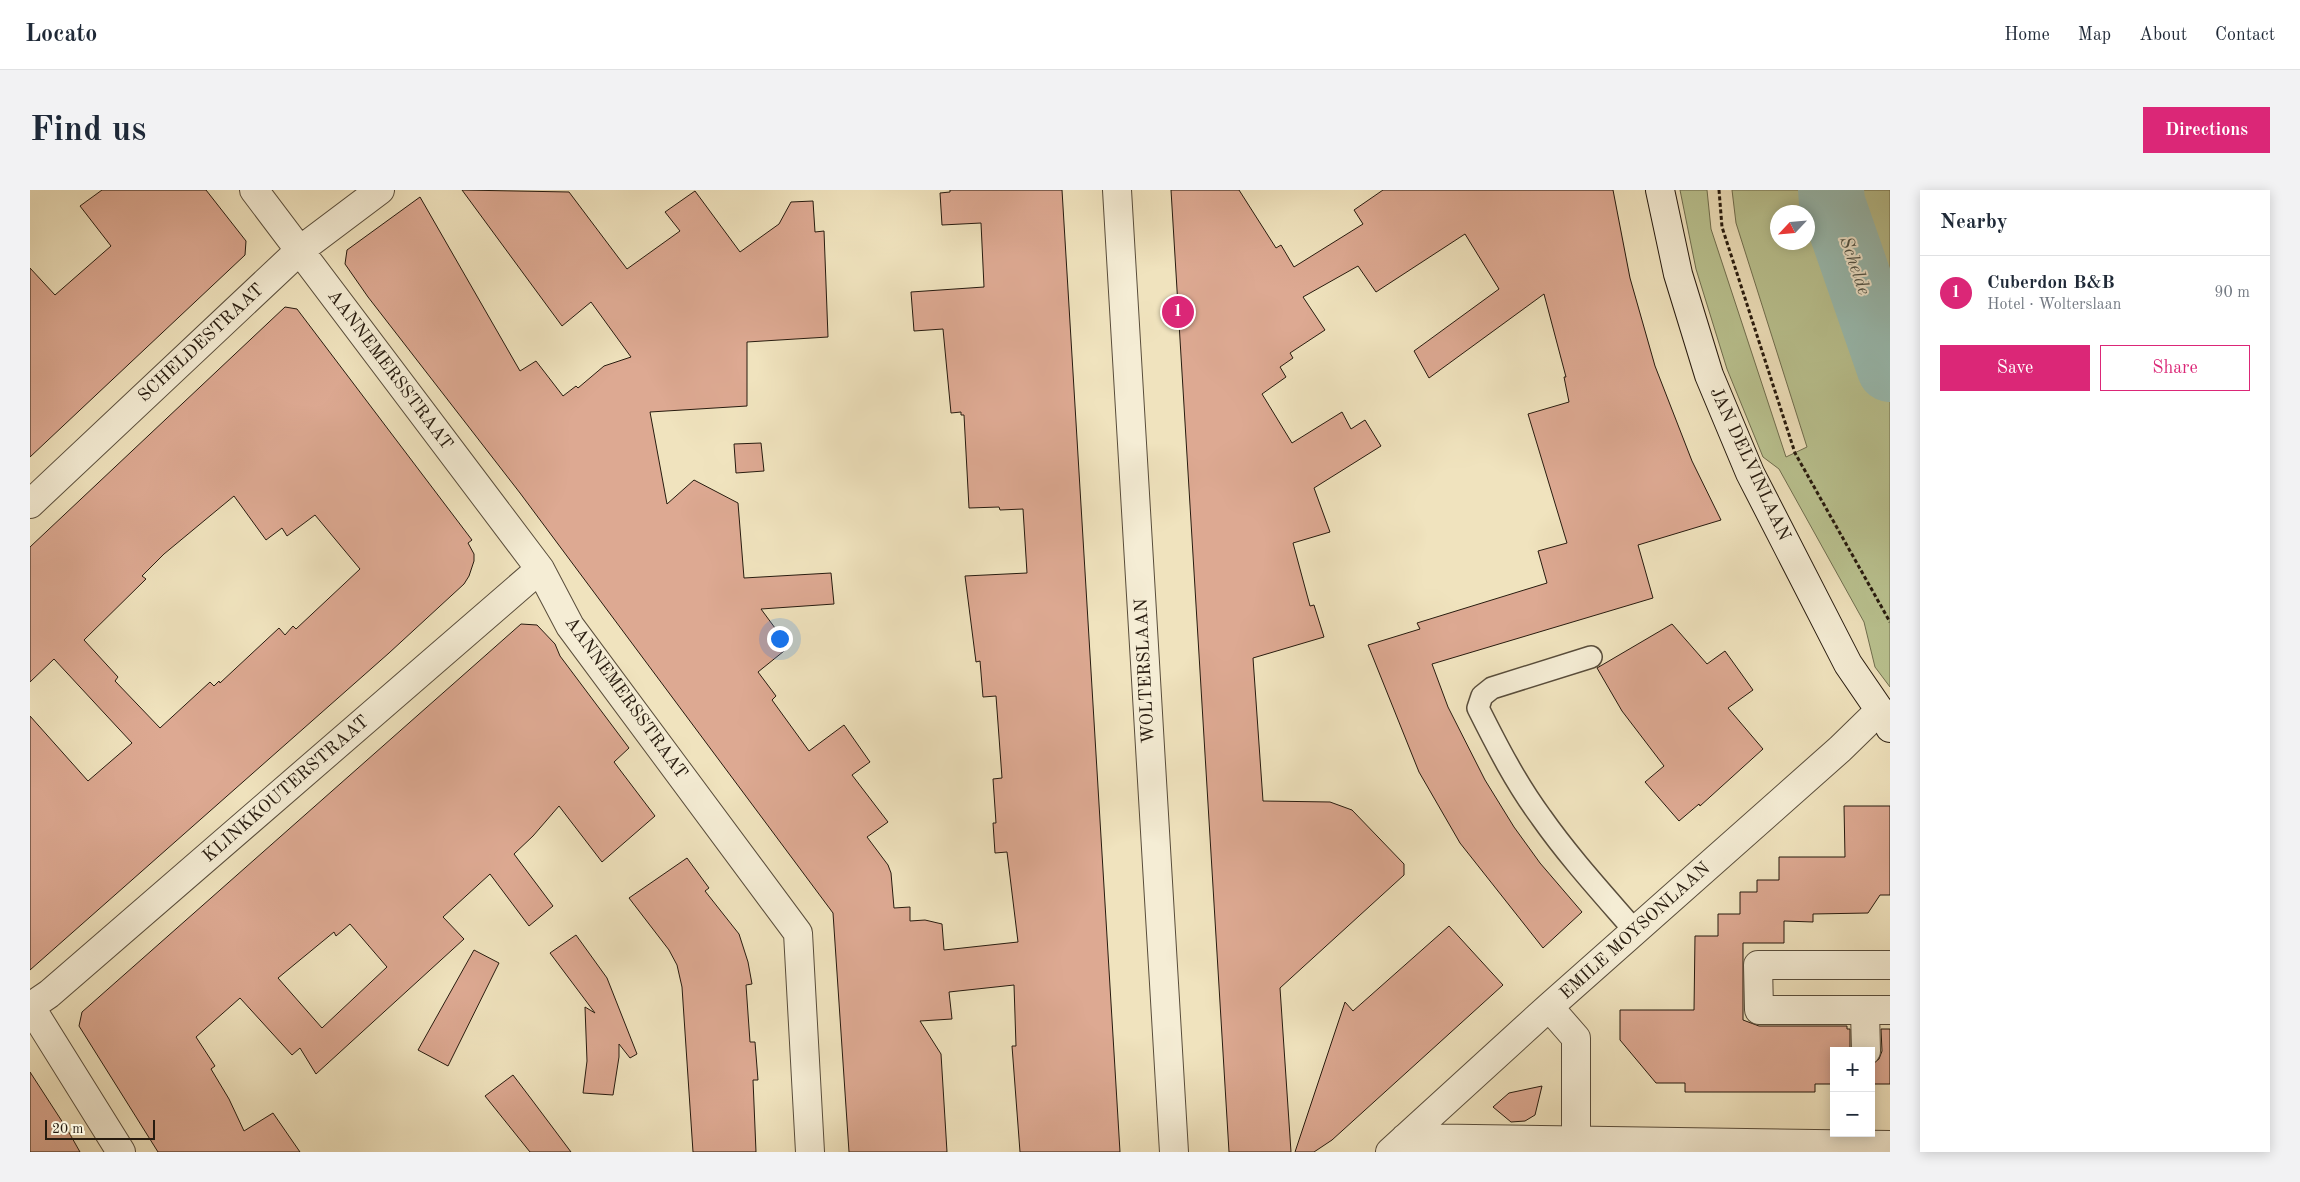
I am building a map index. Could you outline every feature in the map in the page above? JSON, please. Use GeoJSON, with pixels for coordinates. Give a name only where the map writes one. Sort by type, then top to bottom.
{"type":"FeatureCollection","features":[{"type":"Feature","properties":{"kind":"street","name":"AANNEMERSSTRAAT"},"geometry":{"type":"LineString","coordinates":[[254,190],[540,569],[570,626],[798,933],[810,1152]]}},
{"type":"Feature","properties":{"kind":"street","name":"SCHELDESTRAAT"},"geometry":{"type":"LineString","coordinates":[[30,504],[299,251],[380,190]]}},
{"type":"Feature","properties":{"kind":"street","name":"WOLTERSLAAN"},"geometry":{"type":"LineString","coordinates":[[1117,190],[1174,1152]]}},
{"type":"Feature","properties":{"kind":"street","name":"JAN DELVINLAAN"},"geometry":{"type":"LineString","coordinates":[[1660,190],[1678,274],[1709,376],[1750,473],[1848,664],[1886,719]]}},
{"type":"Feature","properties":{"kind":"street","name":"KLINKKOUTERSTRAAT"},"geometry":{"type":"LineString","coordinates":[[30,1006],[49,994],[540,569]]}},
{"type":"Feature","properties":{"kind":"street","name":"EMILE MOYSONLAAN"},"geometry":{"type":"LineString","coordinates":[[1398,1145],[1549,1007],[1840,749],[1886,719]]}},
{"type":"Feature","properties":{"kind":"street"},"geometry":{"type":"LineString","coordinates":[[1867,1047],[1878,1010],[1759,1010],[1758,965],[1890,965]]}},
{"type":"Feature","properties":{"kind":"street"},"geometry":{"type":"LineString","coordinates":[[30,1006],[121,1152]]}},
{"type":"Feature","properties":{"kind":"street"},"geometry":{"type":"LineString","coordinates":[[1549,1007],[1576,1038],[1576,1147]]}},
{"type":"Feature","properties":{"kind":"street"},"geometry":{"type":"LineString","coordinates":[[1398,1145],[1576,1147],[1872,1144]]}},
{"type":"Feature","properties":{"kind":"lane"},"geometry":{"type":"LineString","coordinates":[[1591,657],[1492,688],[1482,696],[1478,708],[1503,758],[1540,816],[1588,878],[1635,931]]}},
{"type":"Feature","properties":{"kind":"path"},"geometry":{"type":"LineString","coordinates":[[1719,190],[1722,227],[1795,453],[1890,622]]}},
{"type":"Feature","properties":{"kind":"green space"},"geometry":{"type":"Polygon","coordinates":[[[1680,190],[1707,190],[1711,229],[1786,457],[1807,447],[1736,223],[1732,190],[1890,190],[1890,687],[1875,667],[1864,622],[1779,469],[1763,457],[1727,369],[1696,269],[1680,190]]]}},
{"type":"Feature","properties":{"kind":"building"},"geometry":{"type":"Polygon","coordinates":[[[102,190],[206,190],[246,241],[245,255],[30,457],[30,268],[55,295],[111,246],[80,206],[102,190]]]}},
{"type":"Feature","properties":{"kind":"building"},"geometry":{"type":"Polygon","coordinates":[[[462,190],[569,192],[627,269],[680,231],[665,212],[695,191],[740,252],[779,224],[791,202],[813,201],[815,232],[824,231],[828,337],[747,342],[747,406],[650,412],[667,504],[694,480],[738,503],[744,578],[831,573],[834,604],[761,609],[789,647],[758,672],[776,696],[772,700],[809,751],[844,725],[870,762],[852,775],[888,822],[867,837],[888,865],[891,873],[894,908],[910,907],[910,921],[925,920],[942,924],[944,950],[1018,942],[1007,852],[995,853],[993,823],[996,823],[993,779],[1002,778],[996,696],[983,697],[980,661],[976,662],[965,576],[1027,573],[1023,509],[1000,510],[999,507],[969,508],[964,415],[961,415],[961,412],[951,413],[943,329],[914,331],[911,292],[984,287],[981,223],[942,225],[940,193],[950,192],[950,190],[1062,190],[1120,1152],[1020,1152],[1012,1046],[1016,1046],[1014,985],[949,992],[952,1019],[920,1021],[941,1054],[947,1152],[849,1152],[833,913],[520,493],[368,297],[345,264],[347,250],[420,197],[520,371],[536,361],[563,396],[576,386],[578,388],[604,366],[631,357],[591,302],[562,326],[462,190]]]}},
{"type":"Feature","properties":{"kind":"building"},"geometry":{"type":"Polygon","coordinates":[[[1171,190],[1239,190],[1276,248],[1281,245],[1294,267],[1363,224],[1354,210],[1383,190],[1613,190],[1630,278],[1655,366],[1692,461],[1721,520],[1638,545],[1653,598],[1432,664],[1448,707],[1485,780],[1514,827],[1540,863],[1582,912],[1543,948],[1460,843],[1419,772],[1368,645],[1420,629],[1417,623],[1547,583],[1538,551],[1567,543],[1528,414],[1569,402],[1564,377],[1566,377],[1544,294],[1429,378],[1414,351],[1499,289],[1465,234],[1376,292],[1358,266],[1303,297],[1325,330],[1290,353],[1293,358],[1280,367],[1286,377],[1262,394],[1292,443],[1342,412],[1351,429],[1365,420],[1381,446],[1314,488],[1330,532],[1293,543],[1310,606],[1314,605],[1324,637],[1253,658],[1263,801],[1330,802],[1352,810],[1404,864],[1404,875],[1280,988],[1291,1152],[1229,1152],[1171,190]]]}},
{"type":"Feature","properties":{"kind":"building"},"geometry":{"type":"Polygon","coordinates":[[[285,307],[297,309],[472,540],[468,543],[474,554],[474,561],[464,584],[389,653],[30,970],[30,716],[88,781],[132,743],[54,659],[30,682],[30,547],[285,307]],[[234,496],[164,554],[142,576],[146,579],[84,640],[118,677],[115,681],[160,728],[210,682],[214,686],[219,681],[220,683],[279,628],[285,635],[293,626],[296,629],[360,569],[315,515],[287,536],[282,528],[266,540],[234,496]]]}},
{"type":"Feature","properties":{"kind":"building"},"geometry":{"type":"Polygon","coordinates":[[[761,443],[764,471],[736,473],[734,444],[761,443]]]}},
{"type":"Feature","properties":{"kind":"building"},"geometry":{"type":"Polygon","coordinates":[[[521,624],[537,625],[555,644],[560,656],[629,748],[614,762],[655,816],[602,862],[559,806],[533,836],[514,854],[553,906],[529,926],[490,874],[443,917],[464,939],[316,1074],[300,1048],[292,1055],[240,998],[196,1037],[215,1066],[211,1069],[229,1099],[244,1131],[273,1113],[300,1152],[158,1152],[79,1026],[82,1012],[521,624]],[[350,924],[336,936],[334,932],[278,978],[322,1028],[387,967],[350,924]]]}},
{"type":"Feature","properties":{"kind":"building"},"geometry":{"type":"Polygon","coordinates":[[[1672,624],[1707,664],[1725,651],[1753,690],[1728,708],[1763,749],[1700,806],[1699,804],[1679,821],[1645,782],[1664,766],[1622,711],[1597,668],[1672,624]]]}},
{"type":"Feature","properties":{"kind":"building"},"geometry":{"type":"Polygon","coordinates":[[[1844,806],[1890,806],[1890,895],[1880,895],[1868,913],[1813,914],[1813,922],[1784,921],[1784,943],[1743,943],[1743,1020],[1759,1026],[1847,1026],[1847,1029],[1850,1029],[1850,1047],[1830,1047],[1830,1084],[1815,1084],[1815,1092],[1685,1092],[1685,1083],[1656,1083],[1620,1040],[1620,1010],[1694,1010],[1695,936],[1718,936],[1718,914],[1740,914],[1740,892],[1757,892],[1757,880],[1779,880],[1779,857],[1845,857],[1844,806]]]}},
{"type":"Feature","properties":{"kind":"building"},"geometry":{"type":"Polygon","coordinates":[[[687,858],[709,888],[705,891],[739,934],[748,962],[752,984],[746,985],[750,1042],[755,1042],[758,1080],[753,1080],[756,1152],[693,1152],[682,987],[677,965],[669,950],[629,898],[687,858]]]}},
{"type":"Feature","properties":{"kind":"building"},"geometry":{"type":"Polygon","coordinates":[[[1449,926],[1503,985],[1332,1140],[1314,1152],[1295,1152],[1345,1002],[1353,1011],[1449,926]]]}},
{"type":"Feature","properties":{"kind":"building"},"geometry":{"type":"Polygon","coordinates":[[[576,935],[607,978],[637,1054],[630,1058],[619,1044],[619,1057],[613,1095],[583,1093],[587,1061],[585,1007],[595,1013],[550,953],[576,935]]]}},
{"type":"Feature","properties":{"kind":"building"},"geometry":{"type":"Polygon","coordinates":[[[474,950],[499,963],[448,1066],[418,1050],[474,950]]]}},
{"type":"Feature","properties":{"kind":"building"},"geometry":{"type":"Polygon","coordinates":[[[1881,1029],[1890,1029],[1890,1084],[1875,1084],[1875,1062],[1879,1059],[1882,1051],[1881,1029]]]}},
{"type":"Feature","properties":{"kind":"building"},"geometry":{"type":"Polygon","coordinates":[[[30,1072],[67,1129],[80,1152],[30,1152],[30,1072]]]}},
{"type":"Feature","properties":{"kind":"building"},"geometry":{"type":"Polygon","coordinates":[[[513,1075],[571,1152],[530,1152],[485,1096],[513,1075]]]}},
{"type":"Feature","properties":{"kind":"building"},"geometry":{"type":"Polygon","coordinates":[[[1542,1086],[1535,1115],[1525,1121],[1511,1122],[1493,1107],[1509,1093],[1542,1086]]]}},
{"type":"Feature","properties":{"kind":"waterway","name":"Schelde"},"geometry":{"type":"LineString","coordinates":[[1831,190],[1832,202],[1890,369]]}},
{"type":"Feature","properties":{"kind":"place","name":"Cuberdon B&B"},"geometry":{"type":"Point","coordinates":[1178,312]}}]}
